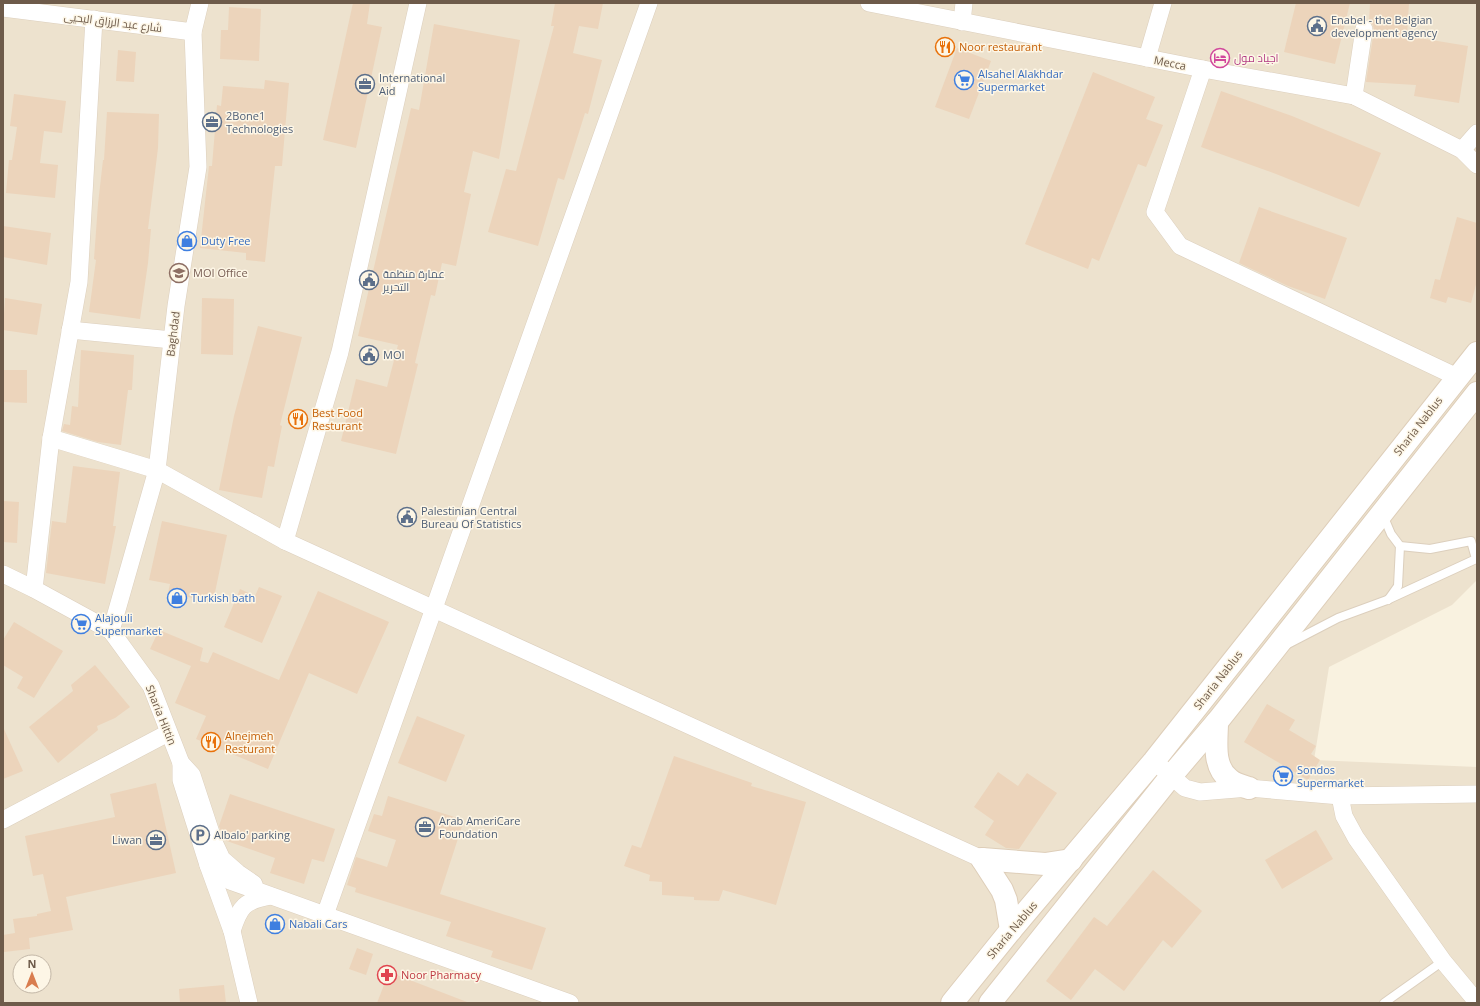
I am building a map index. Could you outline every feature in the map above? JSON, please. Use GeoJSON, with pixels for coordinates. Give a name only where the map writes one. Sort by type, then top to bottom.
{"type":"FeatureCollection","features":[{"type":"Feature","properties":{"kind":"main road","name":"Sharia Nablus"},"geometry":{"type":"LineString","coordinates":[[952,1003],[1011,930],[1154,761],[1477,353]]}},
{"type":"Feature","properties":{"kind":"main road"},"geometry":{"type":"LineString","coordinates":[[990,1003],[1171,776],[1217,722],[1477,393]]}},
{"type":"Feature","properties":{"kind":"main road"},"geometry":{"type":"LineString","coordinates":[[1217,722],[1217,756],[1223,773],[1229,780],[1249,788]]}},
{"type":"Feature","properties":{"kind":"main road"},"geometry":{"type":"LineString","coordinates":[[982,859],[1045,864],[1071,860]]}},
{"type":"Feature","properties":{"kind":"main road"},"geometry":{"type":"LineString","coordinates":[[982,859],[1002,890],[1006,900],[1011,930]]}},
{"type":"Feature","properties":{"kind":"street"},"geometry":{"type":"LineString","coordinates":[[193,32],[200,3]]}},
{"type":"Feature","properties":{"kind":"street"},"geometry":{"type":"LineString","coordinates":[[285,541],[340,352],[418,3]]}},
{"type":"Feature","properties":{"kind":"street"},"geometry":{"type":"LineString","coordinates":[[325,915],[648,3]]}},
{"type":"Feature","properties":{"kind":"street","name":"Mecca"},"geometry":{"type":"LineString","coordinates":[[869,3],[1203,69],[1354,96],[1462,150],[1477,165]]}},
{"type":"Feature","properties":{"kind":"street"},"geometry":{"type":"LineString","coordinates":[[962,22],[964,3]]}},
{"type":"Feature","properties":{"kind":"street"},"geometry":{"type":"LineString","coordinates":[[1147,58],[1162,3]]}},
{"type":"Feature","properties":{"kind":"street","name":"شارع عبد الرزاق اليحيى"},"geometry":{"type":"LineString","coordinates":[[3,8],[193,32]]}},
{"type":"Feature","properties":{"kind":"street"},"geometry":{"type":"LineString","coordinates":[[34,589],[51,438],[79,282],[94,19]]}},
{"type":"Feature","properties":{"kind":"street"},"geometry":{"type":"LineString","coordinates":[[1354,96],[1364,29]]}},
{"type":"Feature","properties":{"kind":"street","name":"Baghdad"},"geometry":{"type":"LineString","coordinates":[[110,631],[157,470],[172,340],[198,167],[193,32]]}},
{"type":"Feature","properties":{"kind":"street"},"geometry":{"type":"LineString","coordinates":[[1203,69],[1155,212],[1180,246],[1457,377]]}},
{"type":"Feature","properties":{"kind":"street"},"geometry":{"type":"LineString","coordinates":[[1462,150],[1477,134]]}},
{"type":"Feature","properties":{"kind":"street"},"geometry":{"type":"LineString","coordinates":[[70,330],[172,340]]}},
{"type":"Feature","properties":{"kind":"street"},"geometry":{"type":"LineString","coordinates":[[51,438],[157,470],[285,541],[433,610],[982,859]]}},
{"type":"Feature","properties":{"kind":"street","name":"Sharia Hittin"},"geometry":{"type":"LineString","coordinates":[[3,574],[34,589],[110,631],[151,686],[168,733],[181,763]]}},
{"type":"Feature","properties":{"kind":"street"},"geometry":{"type":"LineString","coordinates":[[3,820],[168,733]]}},
{"type":"Feature","properties":{"kind":"street"},"geometry":{"type":"LineString","coordinates":[[1154,761],[1185,788],[1200,792],[1249,788],[1340,796],[1477,794]]}},
{"type":"Feature","properties":{"kind":"street"},"geometry":{"type":"LineString","coordinates":[[181,763],[181,780],[220,902],[232,931],[249,1003]]}},
{"type":"Feature","properties":{"kind":"street"},"geometry":{"type":"LineString","coordinates":[[181,763],[192,775],[214,842],[222,859],[234,877]]}},
{"type":"Feature","properties":{"kind":"street"},"geometry":{"type":"LineString","coordinates":[[1340,796],[1344,816],[1356,838],[1443,961],[1477,1002]]}},
{"type":"Feature","properties":{"kind":"street"},"geometry":{"type":"LineString","coordinates":[[208,865],[271,896],[570,1003]]}},
{"type":"Feature","properties":{"kind":"street"},"geometry":{"type":"LineString","coordinates":[[220,902],[234,877]]}},
{"type":"Feature","properties":{"kind":"street"},"geometry":{"type":"LineString","coordinates":[[232,931],[238,911],[253,899],[271,896]]}},
{"type":"Feature","properties":{"kind":"lane"},"geometry":{"type":"LineString","coordinates":[[1382,513],[1391,534],[1400,546],[1398,586],[1387,600]]}},
{"type":"Feature","properties":{"kind":"lane"},"geometry":{"type":"LineString","coordinates":[[1271,653],[1338,618],[1387,600],[1476,559],[1471,541],[1430,548],[1400,546]]}},
{"type":"Feature","properties":{"kind":"lane"},"geometry":{"type":"LineString","coordinates":[[1384,1003],[1443,961]]}},
{"type":"Feature","properties":{"kind":"shaded area"},"geometry":{"type":"Polygon","coordinates":[[[3,3],[1477,3],[1477,580],[1452,605],[1329,667],[1314,760],[1477,767],[1477,1003],[3,1003],[3,3]]]}},
{"type":"Feature","properties":{"kind":"building"},"geometry":{"type":"Polygon","coordinates":[[[353,3],[370,3],[367,24],[382,27],[356,148],[323,140],[353,3]]]}},
{"type":"Feature","properties":{"kind":"building"},"geometry":{"type":"Polygon","coordinates":[[[555,3],[603,3],[598,29],[579,26],[573,53],[602,60],[588,114],[585,113],[564,180],[558,178],[538,246],[488,232],[506,169],[516,171],[554,26],[551,26],[555,3]]]}},
{"type":"Feature","properties":{"kind":"building"},"geometry":{"type":"Polygon","coordinates":[[[1296,3],[1350,3],[1335,64],[1284,52],[1296,3]]]}},
{"type":"Feature","properties":{"kind":"building"},"geometry":{"type":"Polygon","coordinates":[[[1370,3],[1409,3],[1407,36],[1468,46],[1459,103],[1414,96],[1416,85],[1366,82],[1374,30],[1373,25],[1369,21],[1370,3]]]}},
{"type":"Feature","properties":{"kind":"building"},"geometry":{"type":"Polygon","coordinates":[[[229,7],[261,9],[259,61],[220,59],[221,30],[228,30],[229,7]]]}},
{"type":"Feature","properties":{"kind":"building"},"geometry":{"type":"Polygon","coordinates":[[[434,24],[520,40],[499,159],[473,151],[464,192],[471,194],[456,266],[442,263],[435,296],[431,295],[415,363],[418,364],[396,454],[341,441],[356,379],[387,387],[398,345],[358,336],[411,108],[419,110],[434,24]]]}},
{"type":"Feature","properties":{"kind":"building"},"geometry":{"type":"Polygon","coordinates":[[[957,48],[991,61],[969,119],[935,107],[957,48]]]}},
{"type":"Feature","properties":{"kind":"building"},"geometry":{"type":"Polygon","coordinates":[[[118,50],[136,52],[134,82],[116,81],[118,50]]]}},
{"type":"Feature","properties":{"kind":"building"},"geometry":{"type":"Polygon","coordinates":[[[1093,72],[1155,97],[1146,119],[1163,125],[1146,167],[1138,164],[1099,261],[1092,258],[1088,269],[1025,244],[1093,72]]]}},
{"type":"Feature","properties":{"kind":"building"},"geometry":{"type":"Polygon","coordinates":[[[265,80],[289,83],[282,166],[275,166],[265,262],[246,260],[246,253],[200,248],[209,166],[212,166],[217,105],[221,106],[223,86],[264,89],[265,80]]]}},
{"type":"Feature","properties":{"kind":"building"},"geometry":{"type":"Polygon","coordinates":[[[1221,91],[1292,116],[1381,153],[1359,207],[1276,174],[1201,147],[1221,91]]]}},
{"type":"Feature","properties":{"kind":"building"},"geometry":{"type":"Polygon","coordinates":[[[14,94],[66,101],[62,133],[44,131],[40,163],[58,165],[55,198],[6,193],[9,160],[12,160],[17,127],[10,126],[14,94]]]}},
{"type":"Feature","properties":{"kind":"building"},"geometry":{"type":"Polygon","coordinates":[[[107,112],[159,114],[158,148],[148,229],[151,229],[148,263],[140,319],[89,312],[96,260],[94,259],[98,204],[104,160],[107,112]]]}},
{"type":"Feature","properties":{"kind":"building"},"geometry":{"type":"Polygon","coordinates":[[[1259,207],[1347,238],[1325,299],[1288,286],[1239,263],[1259,207]]]}},
{"type":"Feature","properties":{"kind":"building"},"geometry":{"type":"Polygon","coordinates":[[[1457,217],[1477,223],[1477,281],[1471,303],[1448,297],[1446,303],[1430,298],[1435,279],[1440,280],[1457,217]]]}},
{"type":"Feature","properties":{"kind":"building"},"geometry":{"type":"Polygon","coordinates":[[[3,226],[51,233],[47,265],[3,257],[3,226]]]}},
{"type":"Feature","properties":{"kind":"building"},"geometry":{"type":"Polygon","coordinates":[[[5,298],[42,304],[37,335],[3,330],[5,298]]]}},
{"type":"Feature","properties":{"kind":"building"},"geometry":{"type":"Polygon","coordinates":[[[202,298],[234,299],[233,355],[201,354],[202,298]]]}},
{"type":"Feature","properties":{"kind":"building"},"geometry":{"type":"Polygon","coordinates":[[[258,326],[302,337],[280,425],[282,426],[274,467],[268,466],[262,498],[219,490],[234,416],[258,326]]]}},
{"type":"Feature","properties":{"kind":"building"},"geometry":{"type":"Polygon","coordinates":[[[81,350],[134,355],[132,390],[128,390],[121,445],[98,442],[62,431],[64,424],[70,425],[72,406],[78,407],[81,350]]]}},
{"type":"Feature","properties":{"kind":"building"},"geometry":{"type":"Polygon","coordinates":[[[3,370],[27,370],[27,403],[3,402],[3,370]]]}},
{"type":"Feature","properties":{"kind":"building"},"geometry":{"type":"Polygon","coordinates":[[[73,466],[120,472],[113,526],[116,526],[105,584],[46,573],[52,521],[66,523],[73,466]]]}},
{"type":"Feature","properties":{"kind":"building"},"geometry":{"type":"Polygon","coordinates":[[[3,501],[19,502],[17,543],[3,542],[3,501]]]}},
{"type":"Feature","properties":{"kind":"building"},"geometry":{"type":"Polygon","coordinates":[[[162,521],[227,535],[213,602],[168,593],[170,584],[149,580],[162,521]]]}},
{"type":"Feature","properties":{"kind":"building"},"geometry":{"type":"Polygon","coordinates":[[[259,587],[282,596],[262,643],[224,627],[240,589],[255,596],[259,587]]]}},
{"type":"Feature","properties":{"kind":"building"},"geometry":{"type":"Polygon","coordinates":[[[318,591],[389,622],[357,694],[309,673],[268,769],[196,739],[206,716],[175,703],[191,666],[150,649],[159,630],[203,648],[200,661],[208,663],[213,652],[279,680],[318,591]]]}},
{"type":"Feature","properties":{"kind":"building"},"geometry":{"type":"Polygon","coordinates":[[[14,622],[63,651],[34,698],[17,688],[23,677],[3,665],[3,640],[14,622]]]}},
{"type":"Feature","properties":{"kind":"building"},"geometry":{"type":"Polygon","coordinates":[[[95,665],[130,707],[115,718],[97,726],[98,730],[58,763],[29,727],[73,691],[71,685],[95,665]]]}},
{"type":"Feature","properties":{"kind":"building"},"geometry":{"type":"Polygon","coordinates":[[[1267,704],[1295,720],[1289,730],[1316,746],[1311,754],[1320,760],[1308,780],[1244,742],[1267,704]]]}},
{"type":"Feature","properties":{"kind":"building"},"geometry":{"type":"Polygon","coordinates":[[[417,716],[465,735],[446,782],[398,763],[417,716]]]}},
{"type":"Feature","properties":{"kind":"building"},"geometry":{"type":"Polygon","coordinates":[[[3,727],[23,771],[3,779],[3,727]]]}},
{"type":"Feature","properties":{"kind":"building"},"geometry":{"type":"Polygon","coordinates":[[[674,756],[752,783],[751,786],[806,802],[776,905],[723,890],[719,901],[694,900],[694,897],[662,895],[662,882],[649,881],[650,875],[624,866],[632,845],[641,848],[674,756]]]}},
{"type":"Feature","properties":{"kind":"building"},"geometry":{"type":"Polygon","coordinates":[[[998,772],[1018,786],[1027,773],[1057,793],[1019,849],[1006,848],[985,835],[994,821],[974,807],[998,772]]]}},
{"type":"Feature","properties":{"kind":"building"},"geometry":{"type":"Polygon","coordinates":[[[156,783],[176,873],[66,897],[73,930],[29,938],[30,949],[4,952],[3,935],[15,933],[13,919],[37,916],[37,914],[51,911],[43,874],[33,876],[25,836],[115,817],[110,794],[156,783]]]}},
{"type":"Feature","properties":{"kind":"building"},"geometry":{"type":"Polygon","coordinates":[[[230,794],[335,829],[324,862],[312,859],[304,884],[270,873],[275,858],[224,840],[219,826],[230,794]]]}},
{"type":"Feature","properties":{"kind":"building"},"geometry":{"type":"Polygon","coordinates":[[[388,796],[464,820],[440,894],[546,928],[532,970],[491,957],[493,951],[446,936],[451,922],[355,892],[356,888],[347,885],[356,857],[387,867],[396,840],[368,831],[374,814],[382,816],[388,796]]]}},
{"type":"Feature","properties":{"kind":"building"},"geometry":{"type":"Polygon","coordinates":[[[1316,830],[1333,859],[1282,889],[1265,860],[1316,830]]]}},
{"type":"Feature","properties":{"kind":"building"},"geometry":{"type":"Polygon","coordinates":[[[1153,870],[1202,911],[1172,948],[1163,940],[1124,991],[1095,969],[1071,1000],[1046,981],[1094,917],[1107,926],[1153,870]]]}},
{"type":"Feature","properties":{"kind":"building"},"geometry":{"type":"Polygon","coordinates":[[[357,948],[373,954],[366,975],[349,969],[357,948]]]}},
{"type":"Feature","properties":{"kind":"building"},"geometry":{"type":"Polygon","coordinates":[[[389,972],[467,1002],[377,1003],[389,972]]]}},
{"type":"Feature","properties":{"kind":"building"},"geometry":{"type":"Polygon","coordinates":[[[224,985],[226,1003],[180,1003],[179,989],[224,985]]]}},
{"type":"Feature","properties":{"kind":"place","name":"Enabel - the Belgian development agency"},"geometry":{"type":"Point","coordinates":[1317,26]}},
{"type":"Feature","properties":{"kind":"place","name":"Noor restaurant"},"geometry":{"type":"Point","coordinates":[945,47]}},
{"type":"Feature","properties":{"kind":"place","name":"اجياد مول"},"geometry":{"type":"Point","coordinates":[1220,58]}},
{"type":"Feature","properties":{"kind":"place","name":"Alsahel Alakhdar Supermarket"},"geometry":{"type":"Point","coordinates":[964,80]}},
{"type":"Feature","properties":{"kind":"place","name":"International Aid"},"geometry":{"type":"Point","coordinates":[365,84]}},
{"type":"Feature","properties":{"kind":"place","name":"2Bone1 Technologies"},"geometry":{"type":"Point","coordinates":[212,122]}},
{"type":"Feature","properties":{"kind":"place","name":"Duty Free"},"geometry":{"type":"Point","coordinates":[187,241]}},
{"type":"Feature","properties":{"kind":"place","name":"MOI Office"},"geometry":{"type":"Point","coordinates":[179,273]}},
{"type":"Feature","properties":{"kind":"place","name":"عمارة منظمة التحرير"},"geometry":{"type":"Point","coordinates":[369,280]}},
{"type":"Feature","properties":{"kind":"place","name":"MOI"},"geometry":{"type":"Point","coordinates":[369,355]}},
{"type":"Feature","properties":{"kind":"place","name":"Best Food Resturant"},"geometry":{"type":"Point","coordinates":[298,419]}},
{"type":"Feature","properties":{"kind":"place","name":"Palestinian Central Bureau Of Statistics"},"geometry":{"type":"Point","coordinates":[407,517]}},
{"type":"Feature","properties":{"kind":"place","name":"Turkish bath"},"geometry":{"type":"Point","coordinates":[177,598]}},
{"type":"Feature","properties":{"kind":"place","name":"Alajouli Supermarket"},"geometry":{"type":"Point","coordinates":[81,624]}},
{"type":"Feature","properties":{"kind":"place","name":"Alnejmeh Resturant"},"geometry":{"type":"Point","coordinates":[211,742]}},
{"type":"Feature","properties":{"kind":"place","name":"Sondos Supermarket"},"geometry":{"type":"Point","coordinates":[1283,776]}},
{"type":"Feature","properties":{"kind":"place","name":"Arab AmeriCare Foundation"},"geometry":{"type":"Point","coordinates":[425,827]}},
{"type":"Feature","properties":{"kind":"place","name":"Albalo' parking"},"geometry":{"type":"Point","coordinates":[200,835]}},
{"type":"Feature","properties":{"kind":"place","name":"Liwan"},"geometry":{"type":"Point","coordinates":[156,840]}},
{"type":"Feature","properties":{"kind":"place","name":"Nabali Cars"},"geometry":{"type":"Point","coordinates":[275,924]}},
{"type":"Feature","properties":{"kind":"place","name":"Noor Pharmacy"},"geometry":{"type":"Point","coordinates":[387,975]}}]}
